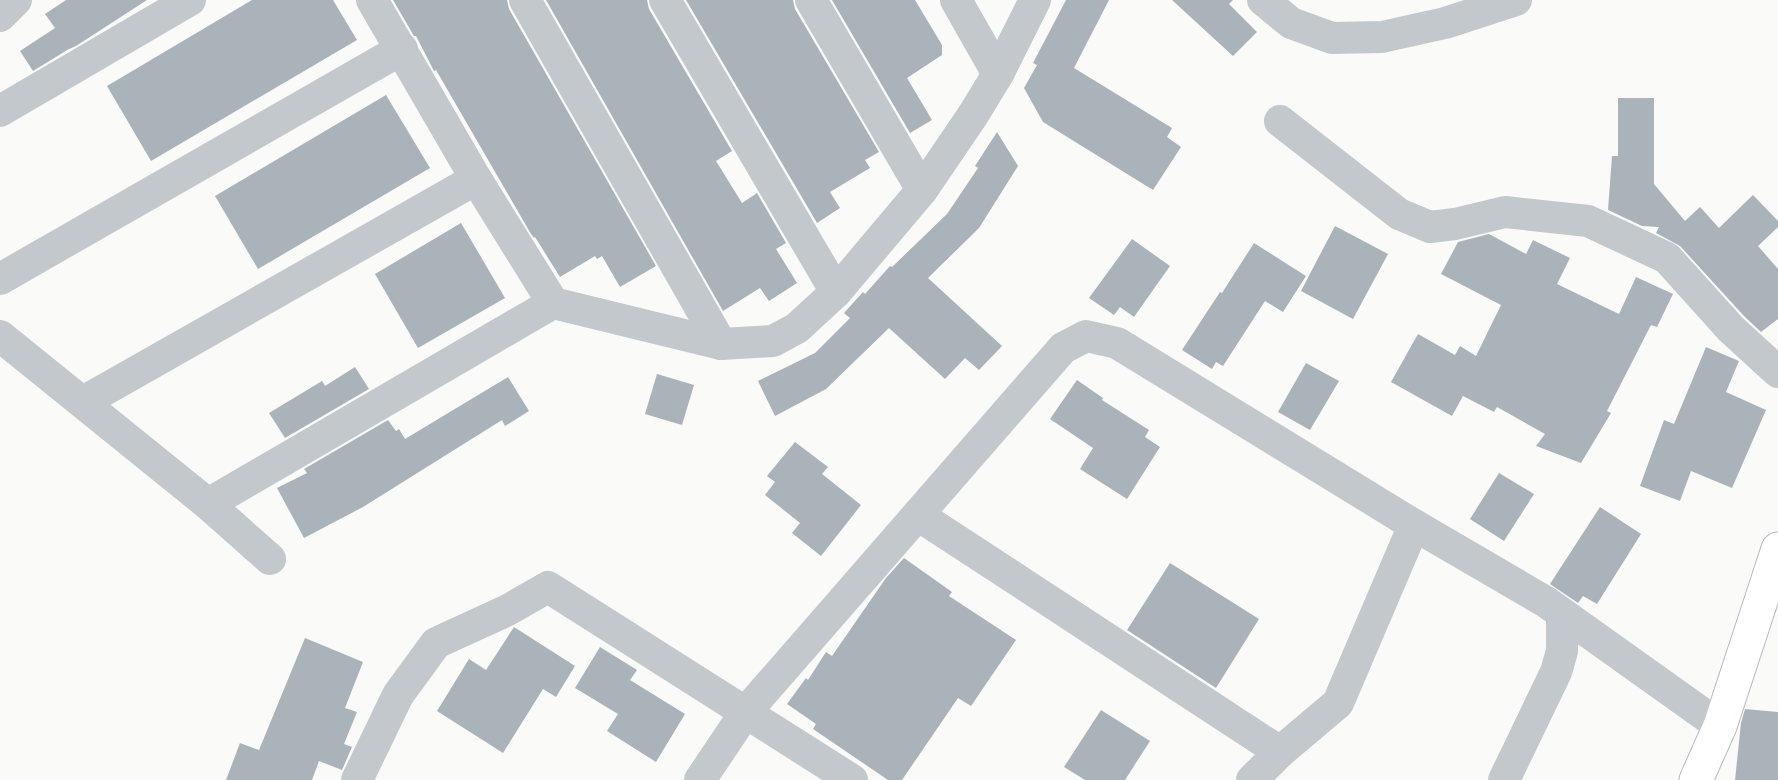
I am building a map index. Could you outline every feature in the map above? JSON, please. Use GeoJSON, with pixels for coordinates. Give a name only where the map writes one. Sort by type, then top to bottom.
{"type":"FeatureCollection","features":[{"type":"Feature","properties":{"kind":"main road"},"geometry":{"type":"LineString","coordinates":[[1696,780],[1720,726],[1778,549]]}},
{"type":"Feature","properties":{"kind":"street"},"geometry":{"type":"LineString","coordinates":[[0,16],[16,0]]}},
{"type":"Feature","properties":{"kind":"street"},"geometry":{"type":"LineString","coordinates":[[0,111],[190,0]]}},
{"type":"Feature","properties":{"kind":"street"},"geometry":{"type":"LineString","coordinates":[[372,0],[553,303]]}},
{"type":"Feature","properties":{"kind":"street"},"geometry":{"type":"LineString","coordinates":[[525,0],[722,344]]}},
{"type":"Feature","properties":{"kind":"street"},"geometry":{"type":"LineString","coordinates":[[665,0],[836,292]]}},
{"type":"Feature","properties":{"kind":"street"},"geometry":{"type":"LineString","coordinates":[[811,0],[922,190]]}},
{"type":"Feature","properties":{"kind":"street"},"geometry":{"type":"LineString","coordinates":[[956,0],[998,74]]}},
{"type":"Feature","properties":{"kind":"street"},"geometry":{"type":"LineString","coordinates":[[208,504],[553,303],[722,344],[773,341],[797,328],[836,292],[922,190],[998,74],[1035,0]]}},
{"type":"Feature","properties":{"kind":"street"},"geometry":{"type":"LineString","coordinates":[[1263,0],[1291,23],[1332,38],[1382,37],[1445,23],[1516,0]]}},
{"type":"Feature","properties":{"kind":"street"},"geometry":{"type":"LineString","coordinates":[[0,279],[402,49]]}},
{"type":"Feature","properties":{"kind":"street"},"geometry":{"type":"LineString","coordinates":[[1280,122],[1399,214],[1430,227],[1455,224],[1504,212],[1588,221],[1667,258],[1731,329],[1778,372]]}},
{"type":"Feature","properties":{"kind":"street"},"geometry":{"type":"LineString","coordinates":[[83,402],[477,179]]}},
{"type":"Feature","properties":{"kind":"street"},"geometry":{"type":"LineString","coordinates":[[0,336],[208,504],[270,559]]}},
{"type":"Feature","properties":{"kind":"street"},"geometry":{"type":"LineString","coordinates":[[700,780],[745,713],[1063,348],[1086,336],[1117,343],[1414,525],[1546,602],[1720,726]]}},
{"type":"Feature","properties":{"kind":"street"},"geometry":{"type":"LineString","coordinates":[[918,515],[1280,752]]}},
{"type":"Feature","properties":{"kind":"street"},"geometry":{"type":"LineString","coordinates":[[1252,780],[1280,752],[1338,703],[1414,525]]}},
{"type":"Feature","properties":{"kind":"street"},"geometry":{"type":"LineString","coordinates":[[357,780],[398,695],[436,643],[508,610],[548,587],[852,780]]}},
{"type":"Feature","properties":{"kind":"street"},"geometry":{"type":"LineString","coordinates":[[1504,780],[1556,672],[1562,651],[1562,615]]}},
{"type":"Feature","properties":{"kind":"building"},"geometry":{"type":"Polygon","coordinates":[[[66,0],[147,0],[33,71],[20,51],[55,28],[45,14],[66,0]]]}},
{"type":"Feature","properties":{"kind":"building"},"geometry":{"type":"Polygon","coordinates":[[[252,0],[333,0],[357,40],[151,161],[107,86],[252,0]]]}},
{"type":"Feature","properties":{"kind":"building"},"geometry":{"type":"Polygon","coordinates":[[[393,0],[507,0],[509,9],[656,266],[620,287],[602,256],[597,259],[595,256],[560,277],[531,234],[393,0]]]}},
{"type":"Feature","properties":{"kind":"building"},"geometry":{"type":"Polygon","coordinates":[[[546,0],[647,0],[649,9],[732,151],[716,161],[742,203],[757,193],[786,243],[776,249],[797,283],[769,301],[760,288],[723,311],[546,0]]]}},
{"type":"Feature","properties":{"kind":"building"},"geometry":{"type":"Polygon","coordinates":[[[686,0],[793,0],[795,9],[879,152],[865,160],[870,168],[830,192],[840,208],[817,223],[686,0]]]}},
{"type":"Feature","properties":{"kind":"building"},"geometry":{"type":"Polygon","coordinates":[[[832,0],[915,0],[942,45],[942,55],[907,78],[932,120],[910,133],[832,0]]]}},
{"type":"Feature","properties":{"kind":"building"},"geometry":{"type":"Polygon","coordinates":[[[1066,0],[1109,0],[1074,68],[1172,128],[1167,137],[1181,147],[1153,190],[1043,122],[1024,88],[1037,65],[1033,63],[1066,0]]]}},
{"type":"Feature","properties":{"kind":"building"},"geometry":{"type":"Polygon","coordinates":[[[1172,0],[1233,0],[1229,4],[1257,32],[1233,56],[1172,0]]]}},
{"type":"Feature","properties":{"kind":"building"},"geometry":{"type":"Polygon","coordinates":[[[386,95],[430,168],[258,269],[215,196],[386,95]]]}},
{"type":"Feature","properties":{"kind":"building"},"geometry":{"type":"Polygon","coordinates":[[[1618,98],[1654,98],[1654,184],[1685,221],[1700,207],[1719,228],[1753,195],[1778,221],[1778,227],[1758,246],[1778,269],[1778,319],[1761,332],[1680,246],[1656,233],[1659,227],[1642,226],[1608,210],[1612,156],[1618,156],[1618,98]]]}},
{"type":"Feature","properties":{"kind":"building"},"geometry":{"type":"Polygon","coordinates":[[[997,132],[1018,166],[979,228],[928,278],[1002,346],[979,370],[965,358],[945,379],[889,328],[826,389],[775,416],[758,381],[815,353],[850,318],[844,313],[863,292],[865,294],[890,266],[892,267],[947,214],[978,168],[975,166],[997,132]]]}},
{"type":"Feature","properties":{"kind":"building"},"geometry":{"type":"Polygon","coordinates":[[[461,223],[505,298],[418,348],[375,274],[461,223]]]}},
{"type":"Feature","properties":{"kind":"building"},"geometry":{"type":"Polygon","coordinates":[[[1335,226],[1388,254],[1353,319],[1301,291],[1335,226]]]}},
{"type":"Feature","properties":{"kind":"building"},"geometry":{"type":"Polygon","coordinates":[[[1489,234],[1526,254],[1533,240],[1570,258],[1557,284],[1619,314],[1636,277],[1673,294],[1657,327],[1651,325],[1607,411],[1611,413],[1581,463],[1536,446],[1545,434],[1497,407],[1494,412],[1463,396],[1452,416],[1391,382],[1418,334],[1455,355],[1460,346],[1476,356],[1501,305],[1441,274],[1458,242],[1489,234]]]}},
{"type":"Feature","properties":{"kind":"building"},"geometry":{"type":"Polygon","coordinates":[[[1132,239],[1170,266],[1134,317],[1120,307],[1114,315],[1089,298],[1132,239]]]}},
{"type":"Feature","properties":{"kind":"building"},"geometry":{"type":"Polygon","coordinates":[[[1254,243],[1306,276],[1283,312],[1265,301],[1223,366],[1216,362],[1212,369],[1182,350],[1254,243]]]}},
{"type":"Feature","properties":{"kind":"building"},"geometry":{"type":"Polygon","coordinates":[[[1706,347],[1739,361],[1726,392],[1766,410],[1732,488],[1691,471],[1680,501],[1640,486],[1664,420],[1674,424],[1706,347]]]}},
{"type":"Feature","properties":{"kind":"building"},"geometry":{"type":"Polygon","coordinates":[[[1306,363],[1339,381],[1310,430],[1278,412],[1306,363]]]}},
{"type":"Feature","properties":{"kind":"building"},"geometry":{"type":"Polygon","coordinates":[[[355,367],[369,389],[285,438],[269,413],[322,381],[325,386],[355,367]]]}},
{"type":"Feature","properties":{"kind":"building"},"geometry":{"type":"Polygon","coordinates":[[[657,374],[694,385],[682,425],[645,414],[657,374]]]}},
{"type":"Feature","properties":{"kind":"building"},"geometry":{"type":"Polygon","coordinates":[[[508,377],[529,411],[505,426],[502,420],[363,507],[304,538],[277,488],[307,473],[304,469],[388,420],[396,431],[399,429],[405,439],[508,377]]]}},
{"type":"Feature","properties":{"kind":"building"},"geometry":{"type":"Polygon","coordinates":[[[1077,380],[1103,398],[1102,400],[1149,430],[1145,437],[1160,447],[1127,499],[1080,469],[1093,448],[1050,419],[1077,380]]]}},
{"type":"Feature","properties":{"kind":"building"},"geometry":{"type":"Polygon","coordinates":[[[795,442],[828,467],[822,474],[861,505],[821,556],[792,533],[800,523],[765,495],[775,482],[767,476],[795,442]]]}},
{"type":"Feature","properties":{"kind":"building"},"geometry":{"type":"Polygon","coordinates":[[[1499,473],[1534,494],[1504,541],[1470,519],[1499,473]]]}},
{"type":"Feature","properties":{"kind":"building"},"geometry":{"type":"Polygon","coordinates":[[[1600,507],[1641,534],[1597,604],[1583,596],[1578,603],[1550,584],[1600,507]]]}},
{"type":"Feature","properties":{"kind":"building"},"geometry":{"type":"Polygon","coordinates":[[[904,558],[952,592],[949,596],[1016,640],[971,706],[958,698],[902,780],[888,780],[813,729],[816,724],[787,704],[806,678],[808,680],[826,652],[832,656],[886,578],[904,558]]]}},
{"type":"Feature","properties":{"kind":"building"},"geometry":{"type":"Polygon","coordinates":[[[1170,563],[1259,619],[1216,688],[1127,630],[1170,563]]]}},
{"type":"Feature","properties":{"kind":"building"},"geometry":{"type":"Polygon","coordinates":[[[514,627],[575,666],[556,697],[543,689],[503,753],[437,711],[469,659],[486,670],[514,627]]]}},
{"type":"Feature","properties":{"kind":"building"},"geometry":{"type":"Polygon","coordinates":[[[305,638],[363,662],[345,708],[357,712],[344,744],[352,747],[342,770],[319,761],[312,780],[226,780],[240,743],[259,750],[305,638]]]}},
{"type":"Feature","properties":{"kind":"building"},"geometry":{"type":"Polygon","coordinates":[[[600,647],[637,670],[630,680],[685,714],[656,762],[607,731],[618,714],[575,688],[600,647]]]}},
{"type":"Feature","properties":{"kind":"building"},"geometry":{"type":"Polygon","coordinates":[[[1745,709],[1778,712],[1778,780],[1735,780],[1741,723],[1745,709]]]}},
{"type":"Feature","properties":{"kind":"building"},"geometry":{"type":"Polygon","coordinates":[[[1101,710],[1150,741],[1125,780],[1085,780],[1064,767],[1101,710]]]}}]}
